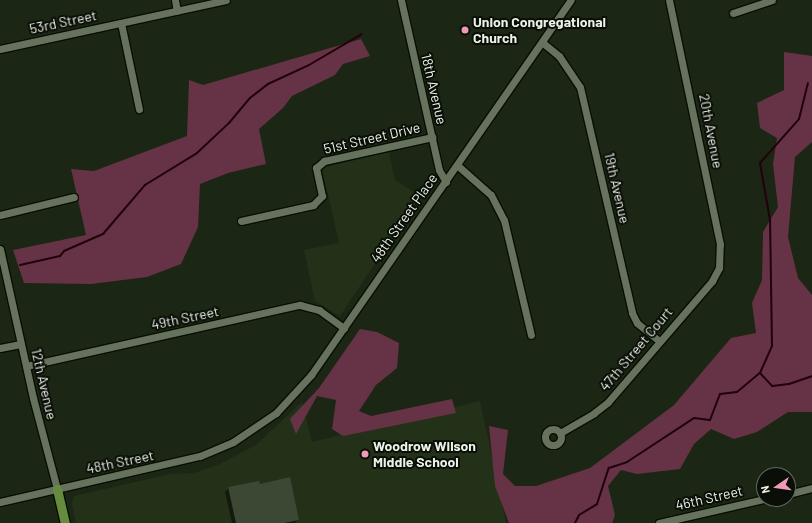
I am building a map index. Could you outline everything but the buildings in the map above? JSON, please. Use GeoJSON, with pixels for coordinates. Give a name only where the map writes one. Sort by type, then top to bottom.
{"type":"FeatureCollection","features":[{"type":"Feature","properties":{"kind":"main road","name":"12th Avenue"},"geometry":{"type":"LineString","coordinates":[[57,489],[65,523]]}},
{"type":"Feature","properties":{"kind":"street"},"geometry":{"type":"LineString","coordinates":[[175,0],[177,11]]}},
{"type":"Feature","properties":{"kind":"street","name":"53rd Street"},"geometry":{"type":"LineString","coordinates":[[0,49],[226,0]]}},
{"type":"Feature","properties":{"kind":"street","name":"18th Avenue"},"geometry":{"type":"LineString","coordinates":[[400,0],[439,170],[446,182]]}},
{"type":"Feature","properties":{"kind":"street","name":"48th Street Place"},"geometry":{"type":"LineString","coordinates":[[243,436],[276,413],[297,392],[344,328],[543,43],[571,0]]}},
{"type":"Feature","properties":{"kind":"street","name":"20th Avenue"},"geometry":{"type":"LineString","coordinates":[[669,0],[720,244],[719,268]]}},
{"type":"Feature","properties":{"kind":"street"},"geometry":{"type":"LineString","coordinates":[[733,13],[772,0]]}},
{"type":"Feature","properties":{"kind":"street"},"geometry":{"type":"LineString","coordinates":[[121,23],[139,109]]}},
{"type":"Feature","properties":{"kind":"street","name":"19th Avenue"},"geometry":{"type":"LineString","coordinates":[[543,43],[559,56],[580,87],[632,313],[637,323],[659,341]]}},
{"type":"Feature","properties":{"kind":"street","name":"51st Street Drive"},"geometry":{"type":"LineString","coordinates":[[241,221],[313,205],[322,196],[316,168],[324,161],[432,137]]}},
{"type":"Feature","properties":{"kind":"street"},"geometry":{"type":"LineString","coordinates":[[457,165],[491,195],[504,220],[531,335]]}},
{"type":"Feature","properties":{"kind":"street"},"geometry":{"type":"LineString","coordinates":[[0,215],[74,197]]}},
{"type":"Feature","properties":{"kind":"street","name":"12th Avenue"},"geometry":{"type":"LineString","coordinates":[[0,249],[26,366],[57,489]]}},
{"type":"Feature","properties":{"kind":"street","name":"47th Street Court"},"geometry":{"type":"LineString","coordinates":[[560,433],[594,413],[608,402],[712,281],[719,268]]}},
{"type":"Feature","properties":{"kind":"street","name":"49th Street"},"geometry":{"type":"LineString","coordinates":[[26,366],[300,306],[320,310],[344,328]]}},
{"type":"Feature","properties":{"kind":"street"},"geometry":{"type":"LineString","coordinates":[[0,348],[21,344]]}},
{"type":"Feature","properties":{"kind":"street","name":"48th Street"},"geometry":{"type":"LineString","coordinates":[[0,502],[188,460],[243,436]]}},
{"type":"Feature","properties":{"kind":"street"},"geometry":{"type":"LineString","coordinates":[[796,492],[812,488]]}},
{"type":"Feature","properties":{"kind":"street","name":"46th Street"},"geometry":{"type":"LineString","coordinates":[[660,523],[756,501]]}},
{"type":"Feature","properties":{"kind":"shaded area"},"geometry":{"type":"Polygon","coordinates":[[[361,39],[370,56],[343,64],[335,75],[292,96],[283,108],[259,129],[266,164],[228,173],[200,184],[198,227],[181,264],[147,277],[91,284],[24,283],[13,250],[86,235],[71,169],[94,171],[187,136],[189,80],[203,85],[361,39]]]}},
{"type":"Feature","properties":{"kind":"shaded area"},"geometry":{"type":"Polygon","coordinates":[[[784,52],[812,56],[812,142],[795,157],[788,237],[798,278],[812,295],[812,412],[788,412],[757,432],[734,439],[711,429],[694,444],[680,469],[637,474],[621,470],[608,486],[615,515],[612,523],[509,523],[495,486],[489,426],[508,430],[503,474],[515,486],[536,486],[590,468],[674,405],[731,338],[756,333],[752,303],[762,280],[763,232],[778,207],[773,164],[777,138],[760,128],[757,103],[784,90],[784,52]]]}},
{"type":"Feature","properties":{"kind":"shaded area"},"geometry":{"type":"Polygon","coordinates":[[[389,152],[395,180],[420,196],[340,316],[315,301],[304,250],[339,243],[322,168],[389,152]]]}},
{"type":"Feature","properties":{"kind":"shaded area"},"geometry":{"type":"Polygon","coordinates":[[[360,329],[377,332],[399,343],[397,368],[376,385],[359,411],[371,416],[452,399],[456,413],[343,436],[332,429],[336,400],[317,396],[296,434],[290,419],[319,388],[360,329]]]}},
{"type":"Feature","properties":{"kind":"shaded area","name":"Woodrow Wilson Middle School"},"geometry":{"type":"Polygon","coordinates":[[[480,401],[506,523],[76,523],[72,504],[74,496],[171,474],[194,473],[220,464],[256,445],[302,402],[312,442],[480,401]]]}},
{"type":"Feature","properties":{"kind":"waterway"},"geometry":{"type":"LineString","coordinates":[[20,265],[60,256],[64,251],[103,234],[145,185],[197,153],[229,123],[250,98],[268,84],[309,65],[362,34]]}},
{"type":"Feature","properties":{"kind":"waterway"},"geometry":{"type":"LineString","coordinates":[[575,523],[579,515],[597,504],[609,468],[627,462],[694,418],[710,420],[720,394],[737,392],[760,373],[772,346],[770,220],[760,163],[799,119],[808,83]]}},
{"type":"Feature","properties":{"kind":"waterway"},"geometry":{"type":"LineString","coordinates":[[760,373],[772,386],[789,384],[812,376]]}},
{"type":"Feature","properties":{"kind":"place","name":"Union Congregational Church"},"geometry":{"type":"Point","coordinates":[465,30]}},
{"type":"Feature","properties":{"kind":"place","name":"Woodrow Wilson Middle School"},"geometry":{"type":"Point","coordinates":[365,454]}}]}
